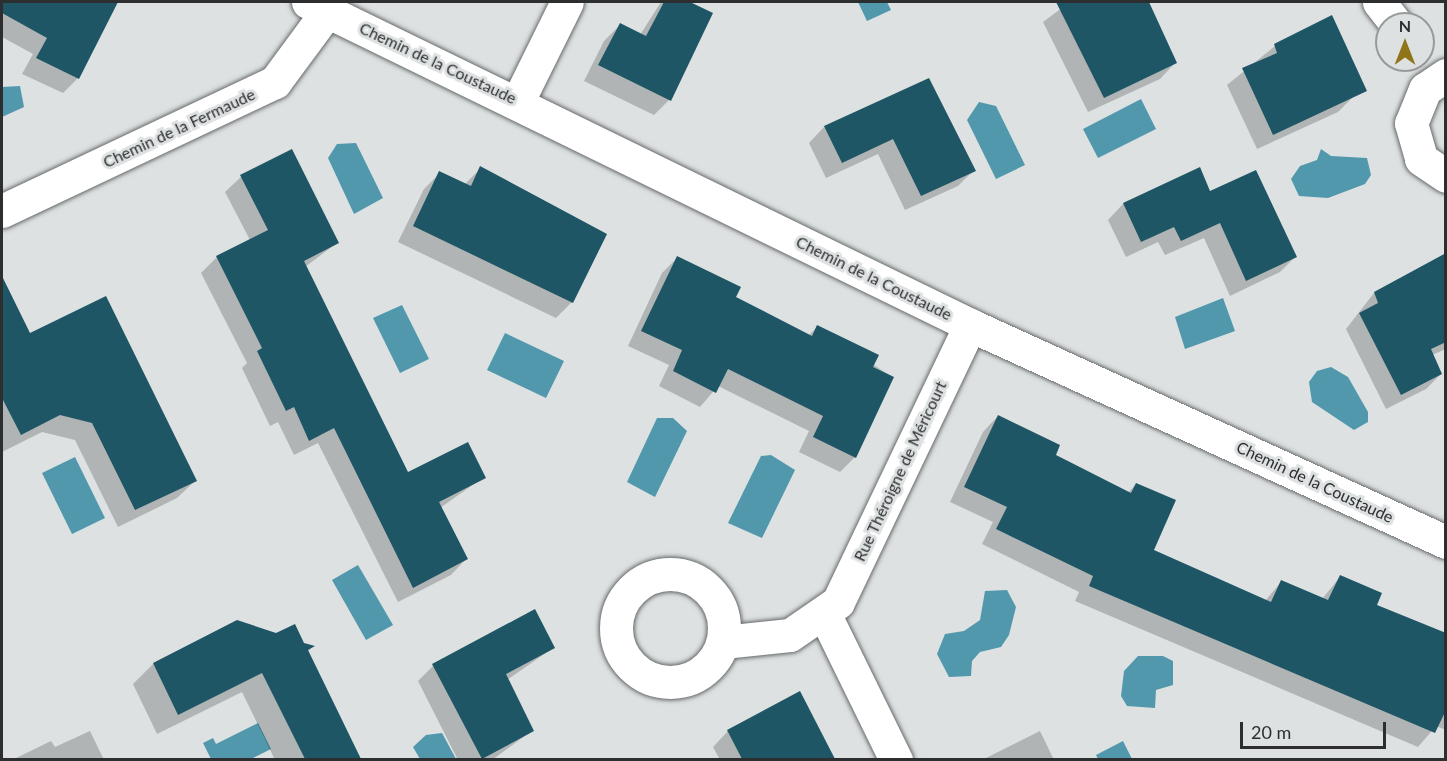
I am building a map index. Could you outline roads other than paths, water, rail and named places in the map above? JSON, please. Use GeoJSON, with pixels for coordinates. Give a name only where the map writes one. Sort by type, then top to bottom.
{"type":"FeatureCollection","features":[{"type":"Feature","properties":{"kind":"street"},"geometry":{"type":"LineString","coordinates":[[518,101],[567,2]]}},
{"type":"Feature","properties":{"kind":"street","name":"Chemin de la Coustaude"},"geometry":{"type":"LineString","coordinates":[[318,6],[518,101],[970,325],[1446,542]]}},
{"type":"Feature","properties":{"kind":"street","name":"Chemin de la Fermaude"},"geometry":{"type":"LineString","coordinates":[[2,211],[275,82],[318,6]]}},
{"type":"Feature","properties":{"kind":"street"},"geometry":{"type":"LineString","coordinates":[[1436,70],[1415,104],[1410,123],[1421,159],[1446,176]]}},
{"type":"Feature","properties":{"kind":"street","name":"Rue Théroigne de Méricourt"},"geometry":{"type":"LineString","coordinates":[[723,642],[790,634],[838,602],[970,325]]}},
{"type":"Feature","properties":{"kind":"street"},"geometry":{"type":"LineString","coordinates":[[824,613],[896,759]]}},
{"type":"Feature","properties":{"kind":"water"},"geometry":{"type":"Polygon","coordinates":[[[858,2],[887,2],[891,10],[867,21],[858,2]]]}},
{"type":"Feature","properties":{"kind":"water"},"geometry":{"type":"Polygon","coordinates":[[[20,86],[24,107],[2,117],[2,87],[20,86]]]}},
{"type":"Feature","properties":{"kind":"water"},"geometry":{"type":"Polygon","coordinates":[[[1141,99],[1156,129],[1098,158],[1083,129],[1141,99]]]}},
{"type":"Feature","properties":{"kind":"water"},"geometry":{"type":"Polygon","coordinates":[[[979,102],[996,106],[1025,165],[996,179],[967,120],[979,102]]]}},
{"type":"Feature","properties":{"kind":"water"},"geometry":{"type":"Polygon","coordinates":[[[356,143],[383,198],[354,214],[328,158],[337,144],[356,143]]]}},
{"type":"Feature","properties":{"kind":"water"},"geometry":{"type":"Polygon","coordinates":[[[1321,149],[1331,156],[1367,158],[1371,175],[1365,184],[1328,198],[1299,196],[1291,179],[1300,166],[1317,160],[1321,149]]]}},
{"type":"Feature","properties":{"kind":"water"},"geometry":{"type":"Polygon","coordinates":[[[1223,298],[1235,331],[1185,349],[1175,317],[1223,298]]]}},
{"type":"Feature","properties":{"kind":"water"},"geometry":{"type":"Polygon","coordinates":[[[402,305],[429,359],[400,373],[373,318],[402,305]]]}},
{"type":"Feature","properties":{"kind":"water"},"geometry":{"type":"Polygon","coordinates":[[[505,333],[564,361],[546,398],[487,370],[505,333]]]}},
{"type":"Feature","properties":{"kind":"water"},"geometry":{"type":"Polygon","coordinates":[[[1331,367],[1348,377],[1368,412],[1368,422],[1354,430],[1312,402],[1309,382],[1317,371],[1331,367]]]}},
{"type":"Feature","properties":{"kind":"water"},"geometry":{"type":"Polygon","coordinates":[[[657,418],[673,418],[687,431],[655,497],[627,482],[657,418]]]}},
{"type":"Feature","properties":{"kind":"water"},"geometry":{"type":"Polygon","coordinates":[[[771,455],[795,470],[762,538],[728,523],[761,456],[771,455]]]}},
{"type":"Feature","properties":{"kind":"water"},"geometry":{"type":"Polygon","coordinates":[[[75,457],[105,518],[72,534],[42,473],[75,457]]]}},
{"type":"Feature","properties":{"kind":"water"},"geometry":{"type":"Polygon","coordinates":[[[358,565],[393,625],[366,640],[332,580],[358,565]]]}},
{"type":"Feature","properties":{"kind":"water"},"geometry":{"type":"Polygon","coordinates":[[[1007,590],[1016,607],[1009,635],[1001,647],[980,652],[972,661],[971,676],[949,677],[937,654],[945,634],[964,631],[980,620],[985,591],[1007,590]]]}},
{"type":"Feature","properties":{"kind":"water"},"geometry":{"type":"Polygon","coordinates":[[[1138,656],[1163,656],[1173,661],[1173,685],[1156,690],[1155,708],[1127,706],[1121,696],[1124,671],[1138,656]]]}},
{"type":"Feature","properties":{"kind":"water"},"geometry":{"type":"Polygon","coordinates":[[[258,723],[271,749],[251,759],[211,759],[203,743],[213,738],[216,744],[258,723]]]}},
{"type":"Feature","properties":{"kind":"water"},"geometry":{"type":"Polygon","coordinates":[[[442,733],[456,759],[420,759],[413,747],[426,735],[442,733]]]}},
{"type":"Feature","properties":{"kind":"water"},"geometry":{"type":"Polygon","coordinates":[[[1123,741],[1132,759],[1098,759],[1096,755],[1123,741]]]}}]}
